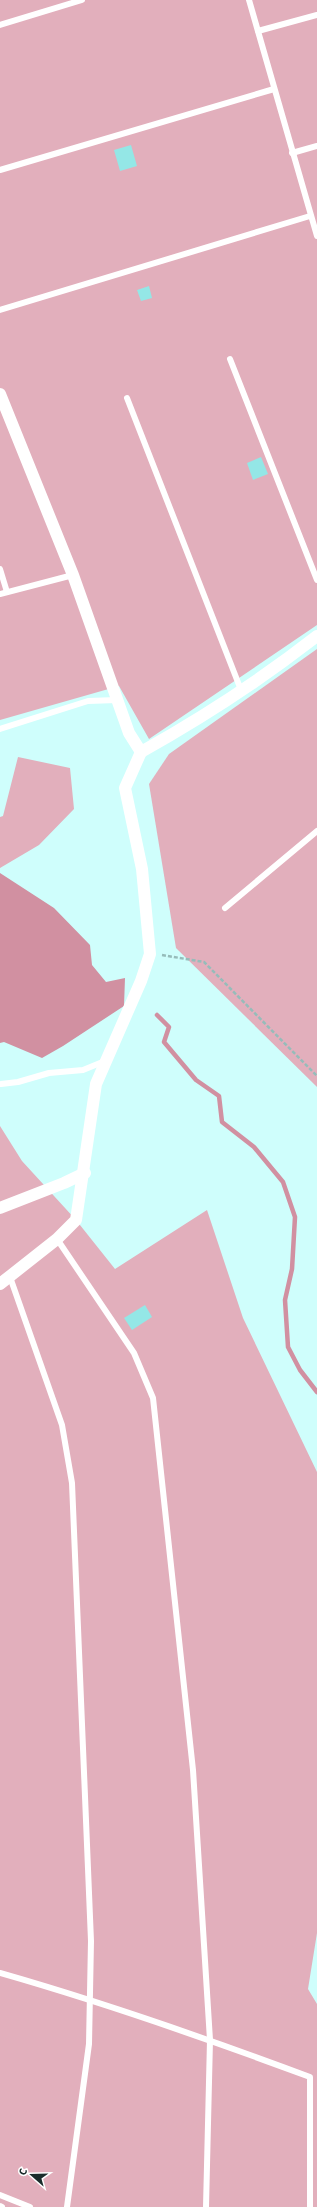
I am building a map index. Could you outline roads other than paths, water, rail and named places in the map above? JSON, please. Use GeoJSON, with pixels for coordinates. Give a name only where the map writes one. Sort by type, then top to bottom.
{"type":"FeatureCollection","features":[{"type":"Feature","properties":{"kind":"street"},"geometry":{"type":"LineString","coordinates":[[0,394],[73,576],[129,733],[141,752]]}},
{"type":"Feature","properties":{"kind":"street"},"geometry":{"type":"LineString","coordinates":[[0,1284],[57,1239],[76,1220],[85,1173],[96,1084],[141,981],[150,954],[142,869],[125,788],[141,752],[178,732],[241,690],[317,636]]}},
{"type":"Feature","properties":{"kind":"street"},"geometry":{"type":"LineString","coordinates":[[0,1208],[64,1183],[85,1173]]}},
{"type":"Feature","properties":{"kind":"lane"},"geometry":{"type":"LineString","coordinates":[[0,25],[82,0]]}},
{"type":"Feature","properties":{"kind":"lane"},"geometry":{"type":"LineString","coordinates":[[249,0],[317,236]]}},
{"type":"Feature","properties":{"kind":"lane"},"geometry":{"type":"LineString","coordinates":[[258,31],[317,15]]}},
{"type":"Feature","properties":{"kind":"lane"},"geometry":{"type":"LineString","coordinates":[[0,170],[274,89]]}},
{"type":"Feature","properties":{"kind":"lane"},"geometry":{"type":"LineString","coordinates":[[292,153],[317,146]]}},
{"type":"Feature","properties":{"kind":"lane"},"geometry":{"type":"LineString","coordinates":[[0,310],[310,216]]}},
{"type":"Feature","properties":{"kind":"lane"},"geometry":{"type":"LineString","coordinates":[[230,358],[317,580]]}},
{"type":"Feature","properties":{"kind":"lane"},"geometry":{"type":"LineString","coordinates":[[127,398],[241,690]]}},
{"type":"Feature","properties":{"kind":"lane"},"geometry":{"type":"LineString","coordinates":[[0,569],[7,592]]}},
{"type":"Feature","properties":{"kind":"lane"},"geometry":{"type":"LineString","coordinates":[[0,594],[73,576]]}},
{"type":"Feature","properties":{"kind":"lane"},"geometry":{"type":"LineString","coordinates":[[0,729],[88,701],[117,700]]}},
{"type":"Feature","properties":{"kind":"lane"},"geometry":{"type":"LineString","coordinates":[[225,908],[317,831]]}},
{"type":"Feature","properties":{"kind":"lane"},"geometry":{"type":"LineString","coordinates":[[1,1084],[18,1082],[49,1073],[83,1070],[107,1060]]}},
{"type":"Feature","properties":{"kind":"lane"},"geometry":{"type":"LineString","coordinates":[[57,1239],[134,1353],[153,1398],[192,1770],[210,2040],[206,2207]]}},
{"type":"Feature","properties":{"kind":"lane"},"geometry":{"type":"LineString","coordinates":[[10,1277],[62,1425],[72,1483],[91,1941],[89,2044],[67,2207]]}},
{"type":"Feature","properties":{"kind":"lane"},"geometry":{"type":"LineString","coordinates":[[0,1973],[90,1999],[210,2040],[310,2077],[310,2207]]}},
{"type":"Feature","properties":{"kind":"lane"},"geometry":{"type":"LineString","coordinates":[[0,2195],[30,2207]]}},
{"type":"Feature","properties":{"kind":"waterway"},"geometry":{"type":"LineString","coordinates":[[157,1015],[169,1027],[164,1042],[196,1080],[219,1096],[222,1122],[254,1147],[283,1182],[295,1217],[292,1269],[285,1300],[288,1347],[300,1370],[317,1392]]}}]}
